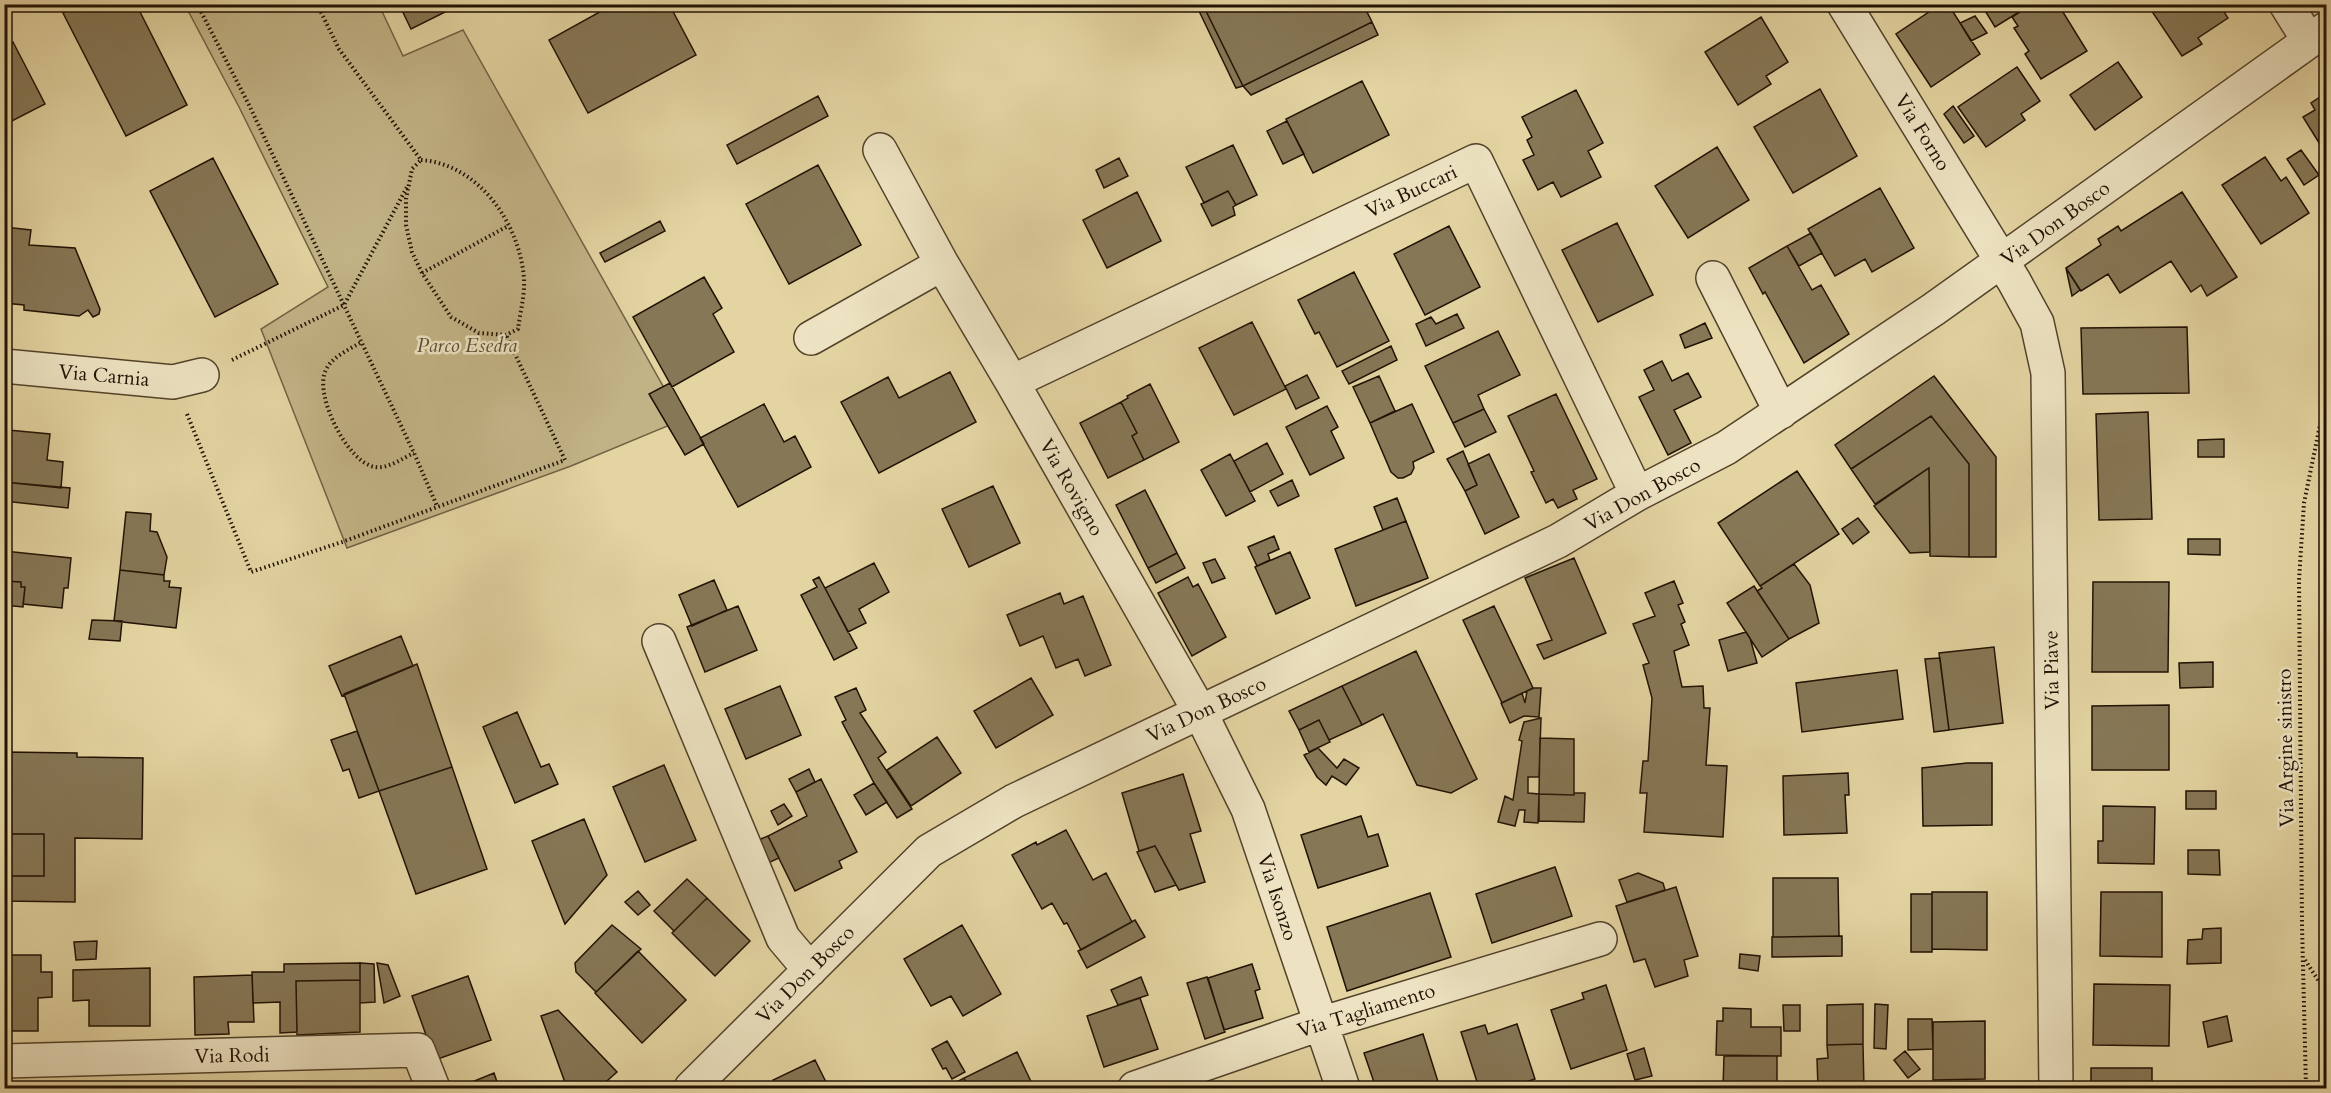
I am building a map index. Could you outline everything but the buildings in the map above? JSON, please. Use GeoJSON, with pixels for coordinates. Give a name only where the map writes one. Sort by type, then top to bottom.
{"type":"FeatureCollection","features":[{"type":"Feature","properties":{"kind":"street"},"geometry":{"type":"LineString","coordinates":[[2286,4],[2318,35]]}},
{"type":"Feature","properties":{"kind":"street","name":"Via Forno"},"geometry":{"type":"LineString","coordinates":[[1855,9],[2002,261]]}},
{"type":"Feature","properties":{"kind":"street","name":"Via Don Bosco"},"geometry":{"type":"LineString","coordinates":[[691,1089],[929,851],[1014,801],[1558,542],[1637,494],[1726,448],[1934,309],[2318,35]]}},
{"type":"Feature","properties":{"kind":"street","name":"Via Rovigno"},"geometry":{"type":"LineString","coordinates":[[880,150],[942,264],[1200,712]]}},
{"type":"Feature","properties":{"kind":"street","name":"Via Buccari"},"geometry":{"type":"LineString","coordinates":[[1012,382],[1476,160],[1637,494]]}},
{"type":"Feature","properties":{"kind":"street","name":"Via Piave"},"geometry":{"type":"LineString","coordinates":[[2002,261],[2037,323],[2048,373],[2056,1089]]}},
{"type":"Feature","properties":{"kind":"street"},"geometry":{"type":"LineString","coordinates":[[811,338],[942,264]]}},
{"type":"Feature","properties":{"kind":"street"},"geometry":{"type":"LineString","coordinates":[[1713,278],[1781,412]]}},
{"type":"Feature","properties":{"kind":"street","name":"Via Carnia"},"geometry":{"type":"LineString","coordinates":[[4,366],[188,378]]}},
{"type":"Feature","properties":{"kind":"street"},"geometry":{"type":"LineString","coordinates":[[659,641],[783,938],[810,970]]}},
{"type":"Feature","properties":{"kind":"street","name":"Via Isonzo"},"geometry":{"type":"LineString","coordinates":[[1200,712],[1248,809],[1342,1089]]}},
{"type":"Feature","properties":{"kind":"street","name":"Via Tagliamento"},"geometry":{"type":"LineString","coordinates":[[1135,1089],[1320,1024],[1600,939]]}},
{"type":"Feature","properties":{"kind":"street","name":"Via Rodi"},"geometry":{"type":"LineString","coordinates":[[4,1061],[418,1050],[433,1089]]}},
{"type":"Feature","properties":{"kind":"path"},"geometry":{"type":"LineString","coordinates":[[197,4],[255,118],[437,506]]}},
{"type":"Feature","properties":{"kind":"path"},"geometry":{"type":"LineString","coordinates":[[317,4],[339,49],[421,160],[437,161],[455,168],[492,197],[519,245],[525,280],[518,329],[506,335],[479,333],[451,317],[422,273],[412,252],[406,225],[412,170],[421,160]]}},
{"type":"Feature","properties":{"kind":"path"},"geometry":{"type":"LineString","coordinates":[[231,360],[344,305],[409,184]]}},
{"type":"Feature","properties":{"kind":"path"},"geometry":{"type":"LineString","coordinates":[[422,273],[508,226]]}},
{"type":"Feature","properties":{"kind":"path"},"geometry":{"type":"LineString","coordinates":[[188,378],[251,572],[342,542],[565,460],[506,335]]}},
{"type":"Feature","properties":{"kind":"path"},"geometry":{"type":"LineString","coordinates":[[360,343],[335,358],[325,370],[322,386],[329,412],[351,451],[373,467],[382,467],[414,453]]}},
{"type":"Feature","properties":{"kind":"path","name":"Via Argine sinistro"},"geometry":{"type":"LineString","coordinates":[[2306,1089],[2299,580],[2304,503],[2320,425],[2326,410]]}},
{"type":"Feature","properties":{"kind":"path"},"geometry":{"type":"LineString","coordinates":[[2303,959],[2326,992]]}},
{"type":"Feature","properties":{"kind":"green space","name":"Parco Esedra"},"geometry":{"type":"Polygon","coordinates":[[[185,5],[379,5],[403,56],[463,30],[682,420],[571,466],[347,548],[261,329],[328,287],[239,107],[185,5]]]}}]}
